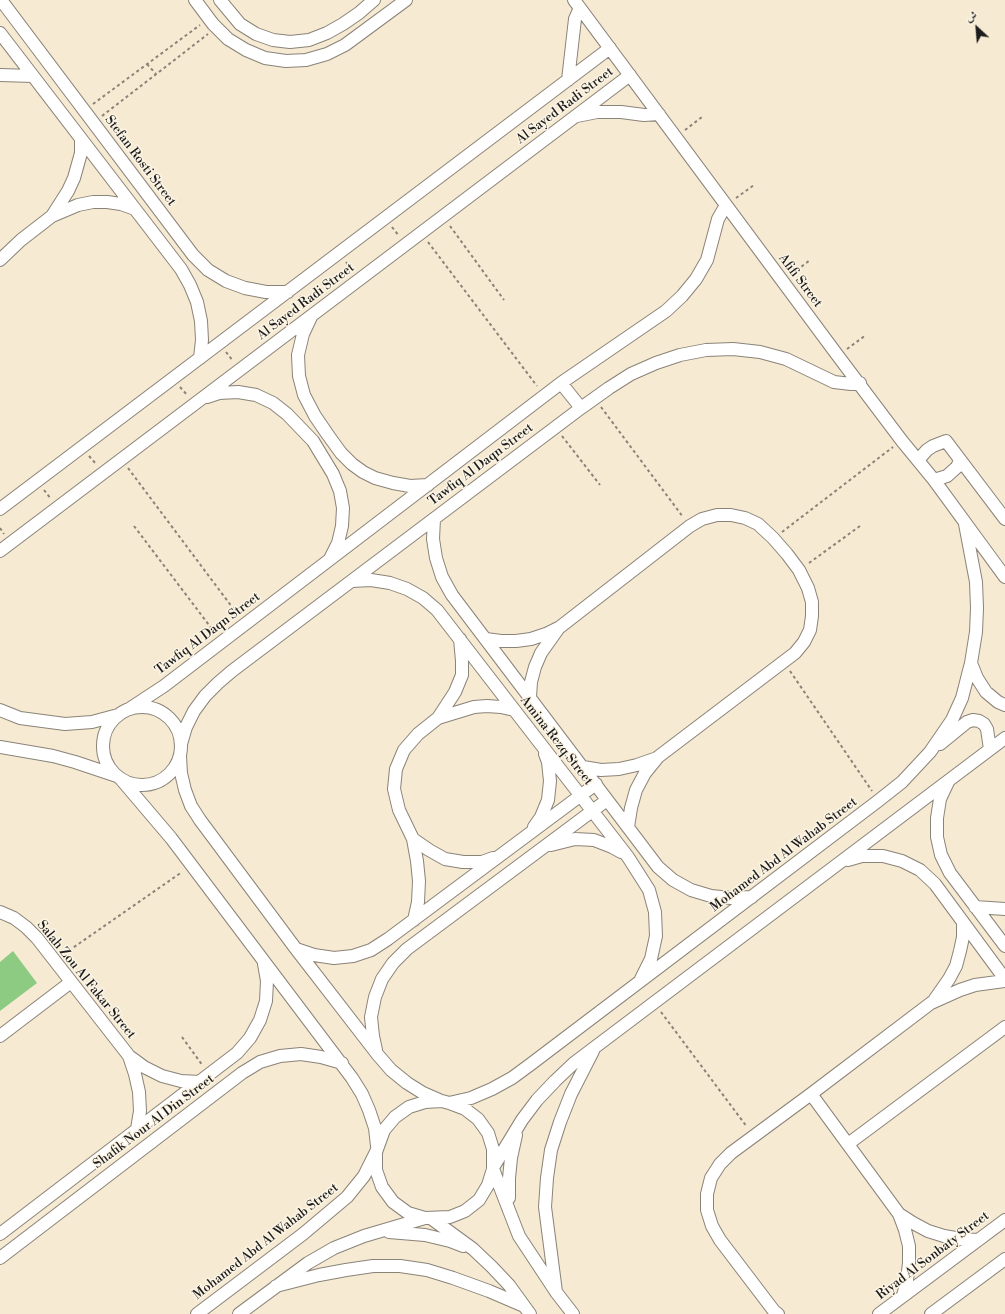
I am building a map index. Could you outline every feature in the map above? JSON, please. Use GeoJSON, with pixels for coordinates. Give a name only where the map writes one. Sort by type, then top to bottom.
{"type":"FeatureCollection","features":[{"type":"Feature","properties":{"kind":"street","name":"Stefan Rosti Street"},"geometry":{"type":"LineString","coordinates":[[1,0],[193,255],[208,270],[226,281],[245,288],[266,292],[290,290]]}},
{"type":"Feature","properties":{"kind":"street"},"geometry":{"type":"LineString","coordinates":[[196,0],[213,23],[228,39],[246,50],[265,58],[286,61],[306,60],[327,54],[345,45],[406,0]]}},
{"type":"Feature","properties":{"kind":"street"},"geometry":{"type":"LineString","coordinates":[[220,0],[240,24],[256,34],[272,40],[290,42],[308,40],[326,33],[359,13],[374,0]]}},
{"type":"Feature","properties":{"kind":"street"},"geometry":{"type":"LineString","coordinates":[[568,80],[577,4]]}},
{"type":"Feature","properties":{"kind":"street","name":"Afifi Street"},"geometry":{"type":"LineString","coordinates":[[577,4],[838,356],[860,383],[902,441],[934,480],[1005,577]]}},
{"type":"Feature","properties":{"kind":"street"},"geometry":{"type":"LineString","coordinates":[[0,33],[181,269],[197,302],[201,321],[202,340],[200,358]]}},
{"type":"Feature","properties":{"kind":"street","name":"Al Sayed Radi Street"},"geometry":{"type":"LineString","coordinates":[[0,509],[610,48]]}},
{"type":"Feature","properties":{"kind":"street"},"geometry":{"type":"LineString","coordinates":[[0,75],[33,76]]}},
{"type":"Feature","properties":{"kind":"street","name":"Al Sayed Radi Street"},"geometry":{"type":"LineString","coordinates":[[0,551],[630,75]]}},
{"type":"Feature","properties":{"kind":"street"},"geometry":{"type":"LineString","coordinates":[[574,117],[597,112],[621,112],[644,115],[659,114]]}},
{"type":"Feature","properties":{"kind":"street"},"geometry":{"type":"LineString","coordinates":[[52,216],[68,191],[74,178],[81,152],[82,139]]}},
{"type":"Feature","properties":{"kind":"street"},"geometry":{"type":"LineString","coordinates":[[0,260],[21,240],[52,216],[78,204],[107,202],[121,204],[135,209]]}},
{"type":"Feature","properties":{"kind":"street","name":"Tawfiq Al Daqn Street"},"geometry":{"type":"LineString","coordinates":[[124,712],[164,686],[561,383],[666,311],[682,296],[696,279],[707,260],[718,219],[726,205]]}},
{"type":"Feature","properties":{"kind":"street"},"geometry":{"type":"LineString","coordinates":[[313,314],[303,334],[298,355],[298,376],[304,395],[315,416],[342,453],[352,464],[363,472],[375,478],[393,483],[410,486],[428,484]]}},
{"type":"Feature","properties":{"kind":"street","name":"Tawfiq Al Daqn Street"},"geometry":{"type":"LineString","coordinates":[[180,750],[186,727],[194,711],[205,696],[218,683],[580,408],[631,374],[656,363],[680,355],[706,350],[733,349],[760,352],[786,359],[834,382],[847,384],[860,383]]}},
{"type":"Feature","properties":{"kind":"street"},"geometry":{"type":"LineString","coordinates":[[561,383],[580,408]]}},
{"type":"Feature","properties":{"kind":"street"},"geometry":{"type":"LineString","coordinates":[[198,401],[219,393],[238,392],[273,402],[288,414],[313,442],[333,474],[340,491],[343,508],[341,532],[338,543],[330,559]]}},
{"type":"Feature","properties":{"kind":"street"},"geometry":{"type":"LineString","coordinates":[[918,460],[927,450],[946,441],[1005,519]]}},
{"type":"Feature","properties":{"kind":"street"},"geometry":{"type":"LineString","coordinates":[[934,480],[947,476],[957,467],[960,460]]}},
{"type":"Feature","properties":{"kind":"street"},"geometry":{"type":"LineString","coordinates":[[486,640],[524,640],[546,634],[560,627],[690,526],[702,519],[717,515],[731,515],[745,518],[758,524],[787,554],[808,588],[812,602],[810,630],[804,642],[795,653],[784,662],[658,757],[645,773],[636,790],[630,808],[628,827]]}},
{"type":"Feature","properties":{"kind":"street","name":"Amina Rezq Street"},"geometry":{"type":"LineString","coordinates":[[434,519],[433,538],[436,558],[442,577],[452,595],[658,867],[673,880],[691,890],[711,896],[731,898],[752,897]]}},
{"type":"Feature","properties":{"kind":"street","name":"Mohamed Abd Al Wahab Street"},"geometry":{"type":"LineString","coordinates":[[445,1102],[471,1098],[512,1078],[878,801],[902,782],[930,752],[952,720],[959,706],[971,663],[976,632],[976,582],[965,524]]}},
{"type":"Feature","properties":{"kind":"street","name":"Amina Rezq Street"},"geometry":{"type":"LineString","coordinates":[[352,581],[371,580],[390,582],[424,598],[438,610],[628,857],[649,890],[655,912],[656,936],[651,959],[641,980]]}},
{"type":"Feature","properties":{"kind":"street"},"geometry":{"type":"LineString","coordinates":[[530,697],[531,682],[535,667],[542,653],[560,627]]}},
{"type":"Feature","properties":{"kind":"street"},"geometry":{"type":"LineString","coordinates":[[414,920],[418,902],[418,861],[413,839],[399,810],[394,789],[396,769],[404,750],[418,734],[438,718],[455,692],[462,675],[460,639]]}},
{"type":"Feature","properties":{"kind":"street"},"geometry":{"type":"LineString","coordinates":[[971,663],[977,678],[986,692],[998,702],[1005,705]]}},
{"type":"Feature","properties":{"kind":"street"},"geometry":{"type":"LineString","coordinates":[[438,718],[474,707],[494,706],[514,710]]}},
{"type":"Feature","properties":{"kind":"street"},"geometry":{"type":"LineString","coordinates":[[0,710],[20,718],[65,724],[92,722],[141,707],[153,708],[164,714],[173,722],[179,732],[181,773],[185,790],[191,806],[200,820],[296,948],[391,1070],[406,1083],[424,1093],[465,1109],[478,1119],[488,1133],[493,1149],[494,1168],[519,1236],[556,1292],[573,1314]]}},
{"type":"Feature","properties":{"kind":"street"},"geometry":{"type":"LineString","coordinates":[[124,712],[110,724],[105,734],[103,746],[105,757],[110,768],[158,823],[191,865],[342,1064],[362,1094],[370,1110],[375,1128],[377,1149],[376,1170],[382,1187],[393,1202],[408,1213],[429,1219],[473,1250],[504,1281],[527,1310]]}},
{"type":"Feature","properties":{"kind":"street"},"geometry":{"type":"LineString","coordinates":[[930,752],[967,722],[973,720],[984,724],[988,729],[990,749]]}},
{"type":"Feature","properties":{"kind":"street"},"geometry":{"type":"LineString","coordinates":[[239,1314],[308,1263],[334,1248],[376,1232],[429,1219],[450,1217],[465,1211],[479,1200],[488,1186],[494,1168],[522,1120],[555,1081],[574,1063],[1005,738]]}},
{"type":"Feature","properties":{"kind":"street"},"geometry":{"type":"LineString","coordinates":[[531,833],[541,817],[548,800],[550,781],[548,762],[541,745]]}},
{"type":"Feature","properties":{"kind":"street"},"geometry":{"type":"LineString","coordinates":[[0,747],[61,758],[97,768],[131,783],[143,785],[155,782],[166,776],[174,767],[180,750]]}},
{"type":"Feature","properties":{"kind":"street"},"geometry":{"type":"LineString","coordinates":[[583,767],[601,770],[620,769],[637,765],[658,757]]}},
{"type":"Feature","properties":{"kind":"street"},"geometry":{"type":"LineString","coordinates":[[948,781],[940,799],[937,818],[937,837],[942,856],[950,873],[1005,946]]}},
{"type":"Feature","properties":{"kind":"street"},"geometry":{"type":"LineString","coordinates":[[296,948],[314,955],[334,958],[353,956],[371,950],[414,920],[596,784]]}},
{"type":"Feature","properties":{"kind":"street"},"geometry":{"type":"LineString","coordinates":[[378,1055],[373,1036],[372,1017],[375,997],[382,979],[393,963],[407,949],[607,800]]}},
{"type":"Feature","properties":{"kind":"street"},"geometry":{"type":"LineString","coordinates":[[413,839],[445,859],[463,862],[482,862],[499,856]]}},
{"type":"Feature","properties":{"kind":"street"},"geometry":{"type":"LineString","coordinates":[[541,850],[557,842],[575,839],[594,840],[612,846],[628,857]]}},
{"type":"Feature","properties":{"kind":"street"},"geometry":{"type":"LineString","coordinates":[[843,861],[862,856],[882,856],[902,861],[920,870],[935,884],[1005,980],[967,987],[931,1003]]}},
{"type":"Feature","properties":{"kind":"street"},"geometry":{"type":"LineString","coordinates":[[975,906],[1005,909]]}},
{"type":"Feature","properties":{"kind":"street","name":"Salah Zou Al Fakar Street"},"geometry":{"type":"LineString","coordinates":[[0,912],[14,918],[37,938],[129,1056],[144,1067],[162,1076],[180,1081],[204,1078]]}},
{"type":"Feature","properties":{"kind":"street"},"geometry":{"type":"LineString","coordinates":[[776,1313],[720,1240],[712,1226],[707,1210],[707,1194],[711,1178],[720,1164],[731,1153],[931,1003],[941,992],[956,966],[962,944],[963,922]]}},
{"type":"Feature","properties":{"kind":"street","name":"Shafik Nour Al Din Street"},"geometry":{"type":"LineString","coordinates":[[0,1234],[237,1053],[250,1038],[260,1020],[266,1001],[267,981],[263,961]]}},
{"type":"Feature","properties":{"kind":"street"},"geometry":{"type":"LineString","coordinates":[[0,1036],[71,982]]}},
{"type":"Feature","properties":{"kind":"street"},"geometry":{"type":"LineString","coordinates":[[848,1144],[1005,1027]]}},
{"type":"Feature","properties":{"kind":"street"},"geometry":{"type":"LineString","coordinates":[[556,1292],[546,1207],[551,1150],[571,1094],[594,1048]]}},
{"type":"Feature","properties":{"kind":"street","name":"Shafik Nour Al Din Street"},"geometry":{"type":"LineString","coordinates":[[0,1258],[242,1073],[254,1066],[280,1056],[301,1054],[321,1057],[342,1064]]}},
{"type":"Feature","properties":{"kind":"street","name":"Salah Zou Al Fakar Street"},"geometry":{"type":"LineString","coordinates":[[129,1056],[139,1092],[140,1111],[137,1129]]}},
{"type":"Feature","properties":{"kind":"street"},"geometry":{"type":"LineString","coordinates":[[811,1094],[899,1214],[909,1246],[908,1280],[903,1296]]}},
{"type":"Feature","properties":{"kind":"street"},"geometry":{"type":"LineString","coordinates":[[377,1149],[384,1130],[395,1117],[409,1107],[425,1102],[445,1102]]}},
{"type":"Feature","properties":{"kind":"street"},"geometry":{"type":"LineString","coordinates":[[512,1217],[509,1198],[509,1171],[515,1139],[522,1120]]}},
{"type":"Feature","properties":{"kind":"street","name":"Mohamed Abd Al Wahab Street"},"geometry":{"type":"LineString","coordinates":[[197,1314],[303,1234],[348,1197],[364,1176],[377,1149]]}},
{"type":"Feature","properties":{"kind":"street"},"geometry":{"type":"LineString","coordinates":[[899,1214],[913,1224],[939,1234],[961,1239],[978,1240]]}},
{"type":"Feature","properties":{"kind":"street"},"geometry":{"type":"LineString","coordinates":[[23,1216],[35,1231]]}},
{"type":"Feature","properties":{"kind":"street","name":"Riyad Al Sonbaty Street"},"geometry":{"type":"LineString","coordinates":[[878,1314],[1005,1220]]}},
{"type":"Feature","properties":{"kind":"street"},"geometry":{"type":"LineString","coordinates":[[376,1232],[400,1232],[425,1235],[450,1241],[473,1250]]}},
{"type":"Feature","properties":{"kind":"street"},"geometry":{"type":"LineString","coordinates":[[932,1314],[1005,1259]]}},
{"type":"Feature","properties":{"kind":"street"},"geometry":{"type":"LineString","coordinates":[[276,1286],[346,1270],[373,1266],[400,1266],[427,1270],[453,1278],[489,1291],[527,1310]]}},
{"type":"Feature","properties":{"kind":"path"},"geometry":{"type":"LineString","coordinates":[[84,110],[147,64],[213,23]]}},
{"type":"Feature","properties":{"kind":"path"},"geometry":{"type":"LineString","coordinates":[[94,123],[156,74],[213,23]]}},
{"type":"Feature","properties":{"kind":"path"},"geometry":{"type":"LineString","coordinates":[[147,64],[156,74]]}},
{"type":"Feature","properties":{"kind":"path"},"geometry":{"type":"LineString","coordinates":[[521,115],[542,142]]}},
{"type":"Feature","properties":{"kind":"path"},"geometry":{"type":"LineString","coordinates":[[676,137],[702,117]]}},
{"type":"Feature","properties":{"kind":"path"},"geometry":{"type":"LineString","coordinates":[[726,205],[754,185]]}},
{"type":"Feature","properties":{"kind":"path"},"geometry":{"type":"LineString","coordinates":[[443,216],[504,300]]}},
{"type":"Feature","properties":{"kind":"path"},"geometry":{"type":"LineString","coordinates":[[384,218],[406,244]]}},
{"type":"Feature","properties":{"kind":"path"},"geometry":{"type":"LineString","coordinates":[[421,233],[544,396]]}},
{"type":"Feature","properties":{"kind":"path"},"geometry":{"type":"LineString","coordinates":[[339,253],[360,279]]}},
{"type":"Feature","properties":{"kind":"path"},"geometry":{"type":"LineString","coordinates":[[783,281],[810,260]]}},
{"type":"Feature","properties":{"kind":"path"},"geometry":{"type":"LineString","coordinates":[[290,290],[313,314]]}},
{"type":"Feature","properties":{"kind":"path"},"geometry":{"type":"LineString","coordinates":[[838,356],[866,335]]}},
{"type":"Feature","properties":{"kind":"path"},"geometry":{"type":"LineString","coordinates":[[219,344],[240,369]]}},
{"type":"Feature","properties":{"kind":"path"},"geometry":{"type":"LineString","coordinates":[[173,378],[198,401]]}},
{"type":"Feature","properties":{"kind":"path"},"geometry":{"type":"LineString","coordinates":[[594,398],[690,526]]}},
{"type":"Feature","properties":{"kind":"path"},"geometry":{"type":"LineString","coordinates":[[555,427],[600,485]]}},
{"type":"Feature","properties":{"kind":"path"},"geometry":{"type":"LineString","coordinates":[[773,538],[902,441]]}},
{"type":"Feature","properties":{"kind":"path"},"geometry":{"type":"LineString","coordinates":[[82,447],[104,473]]}},
{"type":"Feature","properties":{"kind":"path"},"geometry":{"type":"LineString","coordinates":[[121,459],[244,624]]}},
{"type":"Feature","properties":{"kind":"path"},"geometry":{"type":"LineString","coordinates":[[37,481],[58,508]]}},
{"type":"Feature","properties":{"kind":"path"},"geometry":{"type":"LineString","coordinates":[[134,526],[221,641]]}},
{"type":"Feature","properties":{"kind":"path"},"geometry":{"type":"LineString","coordinates":[[798,570],[860,526]]}},
{"type":"Feature","properties":{"kind":"path"},"geometry":{"type":"LineString","coordinates":[[784,662],[878,801]]}},
{"type":"Feature","properties":{"kind":"path"},"geometry":{"type":"LineString","coordinates":[[55,961],[191,865]]}},
{"type":"Feature","properties":{"kind":"path"},"geometry":{"type":"LineString","coordinates":[[654,1003],[754,1136]]}},
{"type":"Feature","properties":{"kind":"path"},"geometry":{"type":"LineString","coordinates":[[182,1037],[204,1078]]}},
{"type":"Feature","properties":{"kind":"green space"},"geometry":{"type":"Polygon","coordinates":[[[13,951],[37,983],[0,1011],[0,962],[13,951]]]}}]}
